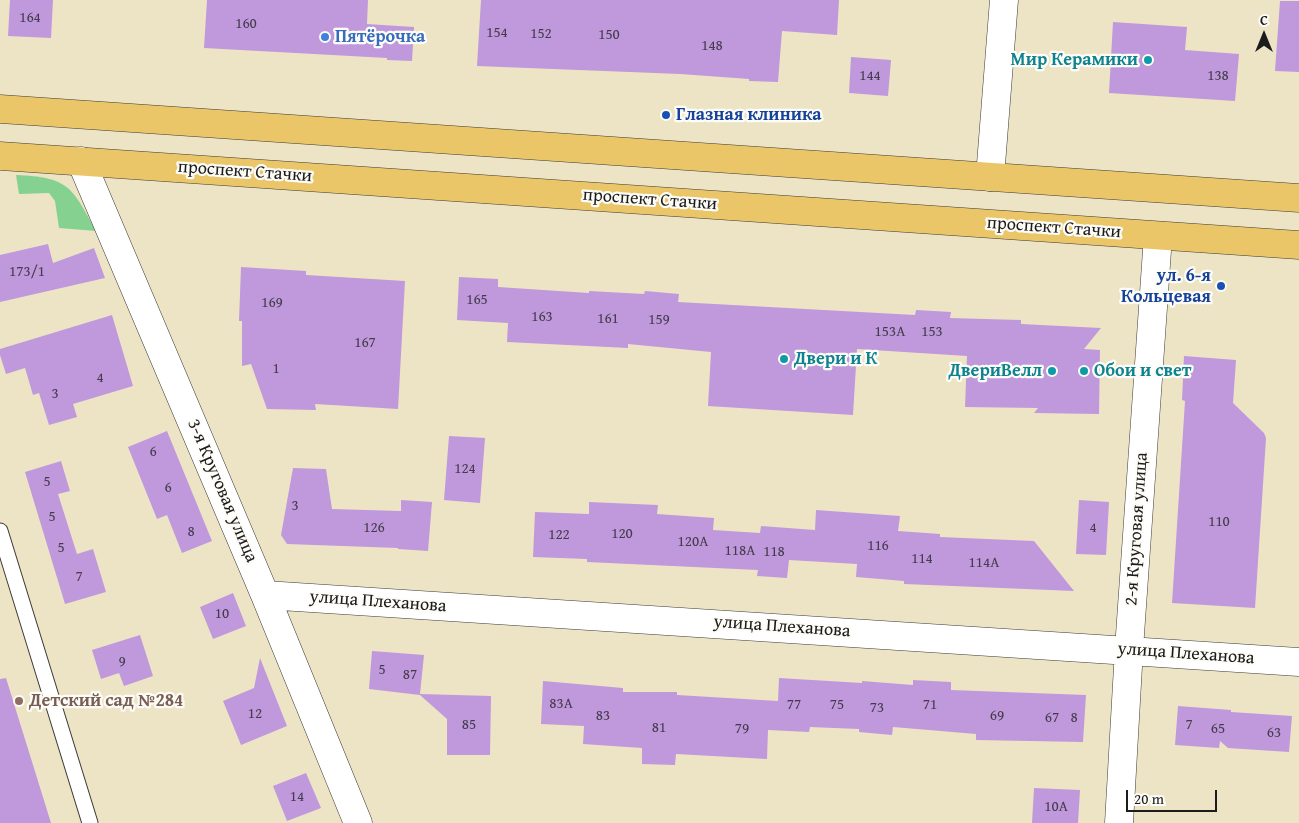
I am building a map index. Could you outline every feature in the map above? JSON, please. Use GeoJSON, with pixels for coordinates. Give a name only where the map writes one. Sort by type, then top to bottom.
{"type":"FeatureCollection","features":[{"type":"Feature","properties":{"kind":"main road"},"geometry":{"type":"LineString","coordinates":[[0,109],[1299,198]]}},
{"type":"Feature","properties":{"kind":"main road","name":"проспект Стачки"},"geometry":{"type":"LineString","coordinates":[[0,156],[1158,236],[1299,244]]}},
{"type":"Feature","properties":{"kind":"street"},"geometry":{"type":"LineString","coordinates":[[990,177],[1004,0]]}},
{"type":"Feature","properties":{"kind":"street","name":"3-я Круговая улица"},"geometry":{"type":"LineString","coordinates":[[82,161],[265,595],[358,823]]}},
{"type":"Feature","properties":{"kind":"street","name":"2-я Круговая улица"},"geometry":{"type":"LineString","coordinates":[[1119,823],[1129,649],[1158,236]]}},
{"type":"Feature","properties":{"kind":"street","name":"улица Плеханова"},"geometry":{"type":"LineString","coordinates":[[265,595],[1129,649],[1299,662]]}},
{"type":"Feature","properties":{"kind":"lane"},"geometry":{"type":"LineString","coordinates":[[0,531],[90,823]]}},
{"type":"Feature","properties":{"kind":"green space"},"geometry":{"type":"Polygon","coordinates":[[[16,175],[47,178],[67,187],[81,204],[96,231],[59,228],[55,201],[49,193],[19,194],[16,175]]]}},
{"type":"Feature","properties":{"kind":"building"},"geometry":{"type":"Polygon","coordinates":[[[10,0],[53,0],[51,38],[8,36],[10,0]]]}},
{"type":"Feature","properties":{"kind":"building"},"geometry":{"type":"Polygon","coordinates":[[[207,0],[368,0],[367,24],[414,27],[412,61],[204,48],[207,0]]]}},
{"type":"Feature","properties":{"kind":"building"},"geometry":{"type":"Polygon","coordinates":[[[481,0],[839,0],[837,35],[782,31],[778,82],[680,74],[477,66],[481,0]]]}},
{"type":"Feature","properties":{"kind":"building"},"geometry":{"type":"Polygon","coordinates":[[[1280,1],[1299,1],[1299,72],[1275,71],[1280,1]]]}},
{"type":"Feature","properties":{"kind":"building","name":"Мир Керамики"},"geometry":{"type":"Polygon","coordinates":[[[1113,22],[1187,27],[1185,50],[1239,54],[1235,101],[1109,93],[1113,22]]]}},
{"type":"Feature","properties":{"kind":"building"},"geometry":{"type":"Polygon","coordinates":[[[851,57],[891,60],[888,96],[849,93],[851,57]]]}},
{"type":"Feature","properties":{"kind":"building"},"geometry":{"type":"Polygon","coordinates":[[[48,244],[53,263],[94,248],[105,278],[0,302],[0,255],[48,244]]]}},
{"type":"Feature","properties":{"kind":"building"},"geometry":{"type":"Polygon","coordinates":[[[241,267],[306,271],[306,275],[405,281],[398,409],[315,404],[316,410],[267,409],[251,364],[242,366],[242,321],[239,321],[241,267]]]}},
{"type":"Feature","properties":{"kind":"building"},"geometry":{"type":"Polygon","coordinates":[[[459,277],[498,279],[498,287],[589,293],[589,291],[644,294],[645,291],[679,294],[678,302],[915,315],[916,310],[951,312],[950,318],[1021,320],[1021,324],[1101,328],[1084,349],[1100,350],[1099,414],[1034,413],[1038,408],[965,407],[967,356],[857,349],[853,415],[708,406],[711,352],[628,344],[628,348],[507,342],[508,323],[457,320],[459,277]]]}},
{"type":"Feature","properties":{"kind":"building"},"geometry":{"type":"Polygon","coordinates":[[[112,315],[133,386],[73,404],[77,417],[49,425],[39,393],[33,395],[25,368],[6,374],[0,349],[112,315]]]}},
{"type":"Feature","properties":{"kind":"building"},"geometry":{"type":"Polygon","coordinates":[[[1184,356],[1236,360],[1233,403],[1264,433],[1266,438],[1255,608],[1172,603],[1185,401],[1182,400],[1184,356]]]}},
{"type":"Feature","properties":{"kind":"building"},"geometry":{"type":"Polygon","coordinates":[[[167,431],[212,541],[182,553],[167,515],[157,519],[128,447],[167,431]]]}},
{"type":"Feature","properties":{"kind":"building"},"geometry":{"type":"Polygon","coordinates":[[[449,436],[485,438],[480,503],[444,500],[449,436]]]}},
{"type":"Feature","properties":{"kind":"building"},"geometry":{"type":"Polygon","coordinates":[[[61,461],[70,491],[58,494],[77,554],[93,549],[106,592],[65,604],[25,472],[61,461]]]}},
{"type":"Feature","properties":{"kind":"building"},"geometry":{"type":"Polygon","coordinates":[[[293,468],[326,469],[332,509],[401,511],[401,500],[432,502],[428,551],[398,548],[287,544],[281,535],[293,468]]]}},
{"type":"Feature","properties":{"kind":"building"},"geometry":{"type":"Polygon","coordinates":[[[1079,500],[1109,502],[1106,555],[1076,554],[1079,500]]]}},
{"type":"Feature","properties":{"kind":"building"},"geometry":{"type":"Polygon","coordinates":[[[589,502],[658,505],[657,514],[714,518],[713,530],[760,533],[761,526],[815,530],[816,510],[900,516],[898,531],[940,534],[940,537],[1034,541],[1074,591],[904,584],[904,581],[856,577],[857,564],[789,560],[787,578],[757,576],[758,570],[587,562],[587,559],[533,557],[535,512],[589,514],[589,502]]]}},
{"type":"Feature","properties":{"kind":"building"},"geometry":{"type":"Polygon","coordinates":[[[233,593],[246,626],[213,639],[200,607],[233,593]]]}},
{"type":"Feature","properties":{"kind":"building"},"geometry":{"type":"Polygon","coordinates":[[[140,635],[153,676],[124,686],[119,673],[101,679],[92,650],[140,635]]]}},
{"type":"Feature","properties":{"kind":"building"},"geometry":{"type":"Polygon","coordinates":[[[372,651],[424,655],[420,694],[491,696],[490,755],[447,755],[447,719],[420,695],[369,689],[372,651]]]}},
{"type":"Feature","properties":{"kind":"building"},"geometry":{"type":"Polygon","coordinates":[[[260,658],[287,726],[241,745],[223,701],[254,688],[260,658]]]}},
{"type":"Feature","properties":{"kind":"building"},"geometry":{"type":"Polygon","coordinates":[[[6,678],[51,823],[0,823],[0,679],[6,678]]]}},
{"type":"Feature","properties":{"kind":"building"},"geometry":{"type":"Polygon","coordinates":[[[779,678],[913,685],[913,680],[951,682],[951,690],[1086,695],[1083,742],[976,740],[976,734],[893,727],[892,735],[859,732],[859,729],[810,727],[809,732],[768,730],[767,759],[676,754],[675,765],[642,764],[642,748],[583,744],[584,726],[541,724],[543,681],[623,688],[623,692],[677,692],[677,695],[778,701],[779,678]]]}},
{"type":"Feature","properties":{"kind":"building"},"geometry":{"type":"Polygon","coordinates":[[[1178,706],[1292,716],[1289,752],[1228,748],[1220,741],[1219,748],[1175,745],[1178,706]]]}},
{"type":"Feature","properties":{"kind":"building"},"geometry":{"type":"Polygon","coordinates":[[[306,773],[321,808],[287,821],[273,786],[306,773]]]}},
{"type":"Feature","properties":{"kind":"building"},"geometry":{"type":"Polygon","coordinates":[[[1034,788],[1080,790],[1078,823],[1032,823],[1034,788]]]}},
{"type":"Feature","properties":{"kind":"place","name":"Пятёрочка"},"geometry":{"type":"Point","coordinates":[325,37]}},
{"type":"Feature","properties":{"kind":"place","name":"Мир Керамики"},"geometry":{"type":"Point","coordinates":[1148,60]}},
{"type":"Feature","properties":{"kind":"place","name":"Глазная клиника"},"geometry":{"type":"Point","coordinates":[666,115]}},
{"type":"Feature","properties":{"kind":"place","name":"ул. 6-я Кольцевая"},"geometry":{"type":"Point","coordinates":[1221,286]}},
{"type":"Feature","properties":{"kind":"place","name":"Двери и К"},"geometry":{"type":"Point","coordinates":[784,359]}},
{"type":"Feature","properties":{"kind":"place","name":"ДвериВелл"},"geometry":{"type":"Point","coordinates":[1052,371]}},
{"type":"Feature","properties":{"kind":"place","name":"Обои и свет"},"geometry":{"type":"Point","coordinates":[1084,371]}},
{"type":"Feature","properties":{"kind":"place","name":"Детский сад №284"},"geometry":{"type":"Point","coordinates":[19,701]}}]}
